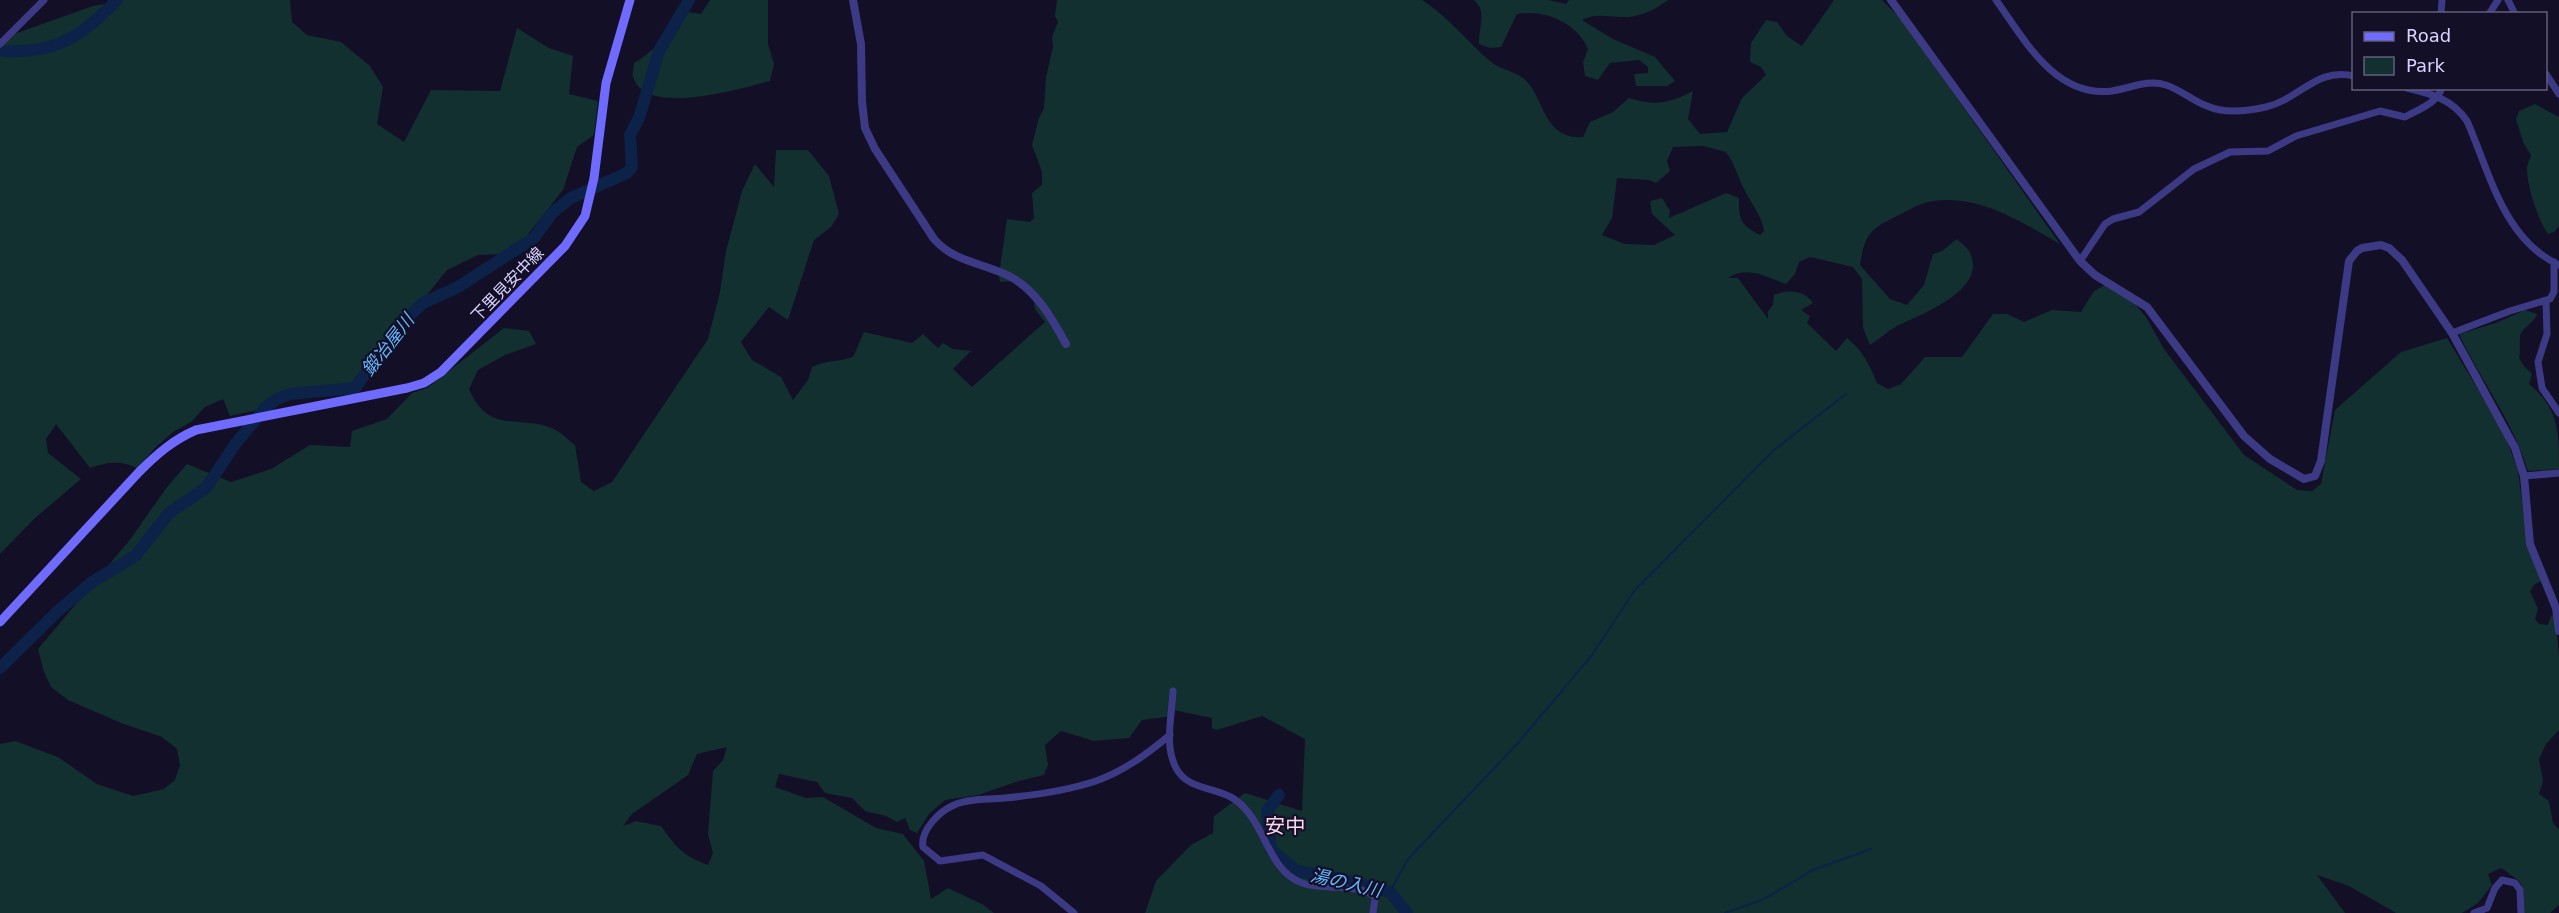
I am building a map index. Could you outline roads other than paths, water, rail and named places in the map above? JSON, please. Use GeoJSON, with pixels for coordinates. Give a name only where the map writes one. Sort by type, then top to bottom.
{"type":"FeatureCollection","features":[{"type":"Feature","properties":{"kind":"main road","name":"下里見安中線"},"geometry":{"type":"LineString","coordinates":[[0,621],[161,450],[178,438],[196,430],[407,388],[441,372],[565,246],[582,222],[591,196],[606,83],[630,0]]}},
{"type":"Feature","properties":{"kind":"street"},"geometry":{"type":"LineString","coordinates":[[0,44],[44,0]]}},
{"type":"Feature","properties":{"kind":"street"},"geometry":{"type":"LineString","coordinates":[[853,0],[861,44],[865,128],[875,149],[934,239],[943,249],[1008,276],[1019,283],[1034,295],[1066,344]]}},
{"type":"Feature","properties":{"kind":"street"},"geometry":{"type":"LineString","coordinates":[[1891,0],[2080,261],[2095,275],[2147,307],[2244,436],[2270,459],[2304,479],[2315,476],[2321,461],[2347,269],[2357,251],[2372,245],[2381,245],[2397,253],[2452,333],[2516,448],[2524,476],[2530,543],[2556,608],[2559,631]]}},
{"type":"Feature","properties":{"kind":"street"},"geometry":{"type":"LineString","coordinates":[[1996,0],[2045,65],[2068,82],[2095,90],[2110,91],[2145,83],[2158,83],[2207,106],[2228,111],[2278,104],[2331,74],[2352,76]]}},
{"type":"Feature","properties":{"kind":"street"},"geometry":{"type":"LineString","coordinates":[[2547,76],[2559,94]]}},
{"type":"Feature","properties":{"kind":"street"},"geometry":{"type":"LineString","coordinates":[[2414,90],[2451,103],[2467,121],[2514,227],[2532,248],[2557,263],[2554,292],[2546,302],[2510,311],[2452,333]]}},
{"type":"Feature","properties":{"kind":"street"},"geometry":{"type":"LineString","coordinates":[[2080,261],[2105,224],[2113,219],[2139,212],[2194,169],[2230,152],[2268,151],[2296,136],[2380,111],[2405,117],[2438,97],[2441,90]]}},
{"type":"Feature","properties":{"kind":"street"},"geometry":{"type":"LineString","coordinates":[[2546,302],[2547,334],[2538,362],[2542,388],[2559,413]]}},
{"type":"Feature","properties":{"kind":"street"},"geometry":{"type":"LineString","coordinates":[[2524,476],[2559,473]]}},
{"type":"Feature","properties":{"kind":"street"},"geometry":{"type":"LineString","coordinates":[[1173,691],[1170,735],[1172,759],[1178,772],[1193,785],[1225,794],[1240,804],[1254,819],[1284,873],[1293,879],[1318,888],[1366,890],[1375,898],[1373,913]]}},
{"type":"Feature","properties":{"kind":"street"},"geometry":{"type":"LineString","coordinates":[[1074,913],[1041,886],[983,855],[940,861],[923,847],[926,831],[942,812],[955,805],[1036,795],[1098,780],[1137,761],[1170,735]]}},
{"type":"Feature","properties":{"kind":"street"},"geometry":{"type":"LineString","coordinates":[[2474,913],[2485,911],[2502,880],[2515,883],[2520,890],[2521,913]]}},
{"type":"Feature","properties":{"kind":"waterway"},"geometry":{"type":"LineString","coordinates":[[0,50],[12,52],[33,50],[58,44],[80,33],[117,0]]}},
{"type":"Feature","properties":{"kind":"waterway","name":"鍛冶屋川"},"geometry":{"type":"LineString","coordinates":[[0,668],[58,611],[92,582],[135,556],[169,513],[206,488],[236,443],[265,408],[277,399],[290,394],[355,388],[403,322],[423,303],[458,287],[534,238],[553,212],[571,198],[627,173],[632,167],[630,135],[639,118],[659,51],[689,0]]}},
{"type":"Feature","properties":{"kind":"waterway"},"geometry":{"type":"LineString","coordinates":[[1390,892],[1408,859],[1518,743],[1592,655],[1635,590],[1774,450],[1846,394]]}},
{"type":"Feature","properties":{"kind":"waterway","name":"湯の入川"},"geometry":{"type":"LineString","coordinates":[[1279,795],[1267,811],[1271,850],[1297,871],[1341,879],[1390,892],[1407,913]]}},
{"type":"Feature","properties":{"kind":"waterway"},"geometry":{"type":"LineString","coordinates":[[1725,913],[1764,899],[1813,870],[1871,849]]}},
{"type":"Feature","properties":{"kind":"district","name":"安中"},"geometry":{"type":"Point","coordinates":[1285,826]}}]}
